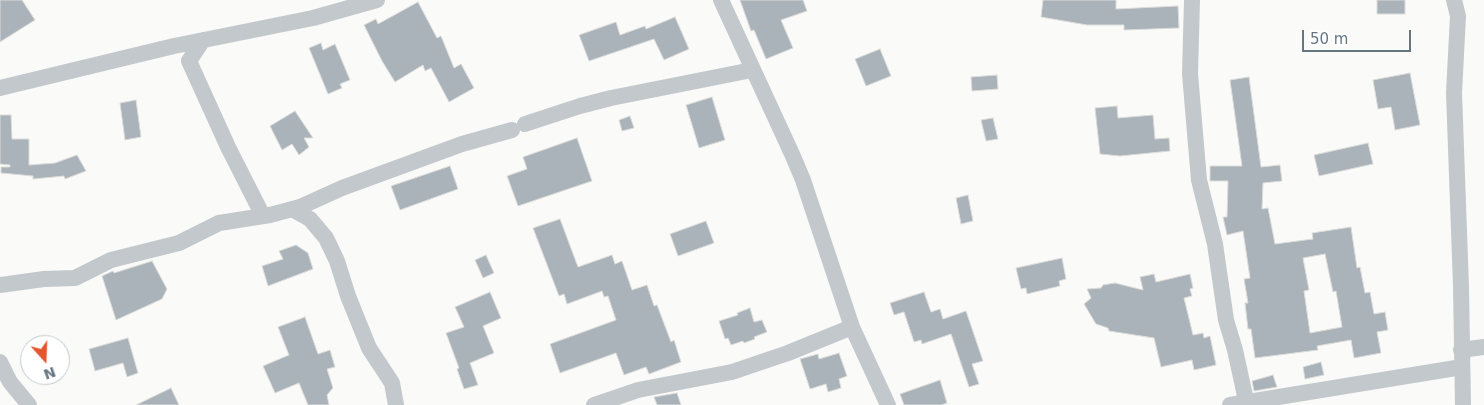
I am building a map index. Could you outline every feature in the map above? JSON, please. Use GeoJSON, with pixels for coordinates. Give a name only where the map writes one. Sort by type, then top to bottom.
{"type":"FeatureCollection","features":[{"type":"Feature","properties":{"kind":"street"},"geometry":{"type":"LineString","coordinates":[[0,88],[108,61],[314,18],[377,0]]}},
{"type":"Feature","properties":{"kind":"street"},"geometry":{"type":"LineString","coordinates":[[721,0],[803,180],[852,327],[888,405]]}},
{"type":"Feature","properties":{"kind":"street"},"geometry":{"type":"LineString","coordinates":[[1192,0],[1190,74],[1199,180],[1215,244],[1226,320],[1247,404]]}},
{"type":"Feature","properties":{"kind":"street"},"geometry":{"type":"LineString","coordinates":[[1454,0],[1458,16],[1454,93],[1463,405]]}},
{"type":"Feature","properties":{"kind":"street"},"geometry":{"type":"LineString","coordinates":[[203,40],[189,62],[228,147],[264,216]]}},
{"type":"Feature","properties":{"kind":"street"},"geometry":{"type":"LineString","coordinates":[[0,285],[44,279],[75,278],[111,260],[179,244],[219,223],[264,216],[292,209],[342,188],[462,144],[603,100],[752,70]]}},
{"type":"Feature","properties":{"kind":"street"},"geometry":{"type":"LineString","coordinates":[[292,209],[310,219],[326,238],[337,261],[348,296],[369,348],[392,383],[396,405]]}},
{"type":"Feature","properties":{"kind":"street"},"geometry":{"type":"LineString","coordinates":[[594,405],[638,390],[732,372],[788,353],[852,327]]}},
{"type":"Feature","properties":{"kind":"street"},"geometry":{"type":"LineString","coordinates":[[1461,350],[1484,347]]}},
{"type":"Feature","properties":{"kind":"street"},"geometry":{"type":"LineString","coordinates":[[0,362],[10,382],[29,405]]}},
{"type":"Feature","properties":{"kind":"street"},"geometry":{"type":"LineString","coordinates":[[1230,405],[1247,404],[1462,367]]}},
{"type":"Feature","properties":{"kind":"building"},"geometry":{"type":"Polygon","coordinates":[[[0,0],[22,0],[35,20],[0,42],[0,0]]]}},
{"type":"Feature","properties":{"kind":"building"},"geometry":{"type":"Polygon","coordinates":[[[740,0],[803,0],[807,11],[781,20],[793,48],[766,59],[754,30],[751,31],[740,0]]]}},
{"type":"Feature","properties":{"kind":"building"},"geometry":{"type":"Polygon","coordinates":[[[1043,0],[1116,0],[1116,9],[1178,6],[1179,28],[1124,30],[1124,25],[1087,25],[1041,17],[1043,0]]]}},
{"type":"Feature","properties":{"kind":"building"},"geometry":{"type":"Polygon","coordinates":[[[1377,0],[1405,0],[1405,14],[1377,14],[1377,0]]]}},
{"type":"Feature","properties":{"kind":"building"},"geometry":{"type":"Polygon","coordinates":[[[418,2],[437,38],[441,36],[454,68],[461,64],[474,88],[449,102],[431,68],[425,71],[423,65],[395,82],[364,25],[376,19],[378,24],[418,2]]]}},
{"type":"Feature","properties":{"kind":"building"},"geometry":{"type":"Polygon","coordinates":[[[675,17],[689,49],[664,60],[654,39],[589,61],[579,35],[616,22],[620,35],[645,26],[646,29],[675,17]]]}},
{"type":"Feature","properties":{"kind":"building"},"geometry":{"type":"Polygon","coordinates":[[[321,43],[323,50],[335,44],[350,80],[340,84],[342,88],[328,94],[309,48],[321,43]]]}},
{"type":"Feature","properties":{"kind":"building"},"geometry":{"type":"Polygon","coordinates":[[[880,49],[891,76],[866,86],[855,59],[880,49]]]}},
{"type":"Feature","properties":{"kind":"building"},"geometry":{"type":"Polygon","coordinates":[[[1410,73],[1420,125],[1395,130],[1391,107],[1378,109],[1373,80],[1410,73]]]}},
{"type":"Feature","properties":{"kind":"building"},"geometry":{"type":"Polygon","coordinates":[[[997,75],[998,89],[972,91],[971,77],[997,75]]]}},
{"type":"Feature","properties":{"kind":"building"},"geometry":{"type":"Polygon","coordinates":[[[1249,77],[1261,167],[1280,165],[1282,181],[1263,183],[1262,209],[1268,208],[1275,244],[1313,239],[1312,233],[1351,227],[1357,268],[1360,267],[1365,293],[1370,292],[1374,314],[1385,312],[1388,330],[1377,332],[1381,353],[1354,358],[1351,340],[1317,346],[1318,350],[1255,358],[1251,329],[1248,329],[1245,303],[1248,303],[1244,279],[1250,278],[1243,231],[1227,235],[1223,217],[1227,217],[1228,181],[1210,181],[1210,166],[1242,166],[1230,80],[1249,77]],[[1325,254],[1303,258],[1309,290],[1304,291],[1310,333],[1342,327],[1336,291],[1333,292],[1325,254]]]}},
{"type":"Feature","properties":{"kind":"building"},"geometry":{"type":"Polygon","coordinates":[[[712,97],[725,140],[699,148],[686,105],[712,97]]]}},
{"type":"Feature","properties":{"kind":"building"},"geometry":{"type":"Polygon","coordinates":[[[136,100],[141,137],[125,140],[120,103],[136,100]]]}},
{"type":"Feature","properties":{"kind":"building"},"geometry":{"type":"Polygon","coordinates":[[[1117,106],[1118,118],[1153,115],[1155,139],[1169,138],[1170,151],[1120,156],[1100,154],[1095,108],[1117,106]]]}},
{"type":"Feature","properties":{"kind":"building"},"geometry":{"type":"Polygon","coordinates":[[[295,111],[313,138],[304,138],[309,147],[299,155],[292,144],[282,150],[270,126],[295,111]]]}},
{"type":"Feature","properties":{"kind":"building"},"geometry":{"type":"Polygon","coordinates":[[[0,115],[11,115],[12,139],[29,139],[29,165],[55,163],[77,155],[86,171],[65,179],[64,176],[33,179],[33,176],[1,173],[1,167],[10,167],[10,165],[0,164],[0,115]]]}},
{"type":"Feature","properties":{"kind":"building"},"geometry":{"type":"Polygon","coordinates":[[[630,116],[634,128],[622,131],[619,120],[630,116]]]}},
{"type":"Feature","properties":{"kind":"building"},"geometry":{"type":"Polygon","coordinates":[[[993,118],[998,139],[986,141],[981,120],[993,118]]]}},
{"type":"Feature","properties":{"kind":"building"},"geometry":{"type":"Polygon","coordinates":[[[577,138],[592,181],[518,206],[507,176],[527,169],[523,157],[577,138]]]}},
{"type":"Feature","properties":{"kind":"building"},"geometry":{"type":"Polygon","coordinates":[[[1368,143],[1373,164],[1319,176],[1314,155],[1368,143]]]}},
{"type":"Feature","properties":{"kind":"building"},"geometry":{"type":"Polygon","coordinates":[[[450,166],[458,189],[400,210],[391,186],[450,166]]]}},
{"type":"Feature","properties":{"kind":"building"},"geometry":{"type":"Polygon","coordinates":[[[968,195],[973,221],[961,224],[956,198],[968,195]]]}},
{"type":"Feature","properties":{"kind":"building"},"geometry":{"type":"Polygon","coordinates":[[[560,219],[578,267],[612,255],[615,264],[622,261],[632,290],[647,285],[654,306],[657,305],[671,342],[674,340],[681,362],[649,374],[646,367],[624,375],[616,353],[560,373],[550,344],[616,320],[608,296],[604,297],[602,291],[567,304],[564,294],[559,296],[533,228],[560,219]]]}},
{"type":"Feature","properties":{"kind":"building"},"geometry":{"type":"Polygon","coordinates":[[[706,221],[714,243],[678,256],[670,234],[706,221]]]}},
{"type":"Feature","properties":{"kind":"building"},"geometry":{"type":"Polygon","coordinates":[[[296,245],[308,253],[313,269],[268,286],[262,266],[283,259],[279,251],[296,245]]]}},
{"type":"Feature","properties":{"kind":"building"},"geometry":{"type":"Polygon","coordinates":[[[486,255],[494,273],[483,278],[475,260],[486,255]]]}},
{"type":"Feature","properties":{"kind":"building"},"geometry":{"type":"Polygon","coordinates":[[[1062,258],[1066,279],[1059,281],[1060,286],[1027,294],[1026,288],[1021,289],[1016,268],[1062,258]]]}},
{"type":"Feature","properties":{"kind":"building"},"geometry":{"type":"Polygon","coordinates":[[[152,261],[167,289],[162,299],[116,320],[102,276],[113,271],[114,273],[152,261]]]}},
{"type":"Feature","properties":{"kind":"building"},"geometry":{"type":"Polygon","coordinates":[[[1154,274],[1156,282],[1190,274],[1193,288],[1190,289],[1192,296],[1184,298],[1193,335],[1203,333],[1204,338],[1210,336],[1216,365],[1194,370],[1192,360],[1161,367],[1154,338],[1109,331],[1108,328],[1096,324],[1084,304],[1091,298],[1087,289],[1101,288],[1103,285],[1115,283],[1143,290],[1140,277],[1154,274]]]}},
{"type":"Feature","properties":{"kind":"building"},"geometry":{"type":"Polygon","coordinates":[[[490,292],[501,318],[483,326],[494,353],[470,363],[478,385],[464,389],[457,369],[459,368],[446,333],[464,327],[455,307],[490,292]]]}},
{"type":"Feature","properties":{"kind":"building"},"geometry":{"type":"Polygon","coordinates":[[[924,292],[931,312],[940,309],[943,319],[966,311],[983,361],[972,364],[979,384],[969,387],[951,334],[922,344],[921,340],[914,342],[904,312],[894,315],[890,303],[924,292]]]}},
{"type":"Feature","properties":{"kind":"building"},"geometry":{"type":"Polygon","coordinates":[[[750,308],[754,322],[762,320],[767,332],[744,343],[743,341],[731,345],[728,338],[725,339],[719,321],[738,315],[737,313],[750,308]]]}},
{"type":"Feature","properties":{"kind":"building"},"geometry":{"type":"Polygon","coordinates":[[[305,317],[318,354],[330,350],[335,367],[327,369],[333,388],[327,395],[329,405],[308,405],[299,383],[275,393],[263,366],[289,355],[278,327],[305,317]]]}},
{"type":"Feature","properties":{"kind":"building"},"geometry":{"type":"Polygon","coordinates":[[[128,338],[138,373],[127,377],[123,363],[95,371],[89,349],[128,338]]]}},
{"type":"Feature","properties":{"kind":"building"},"geometry":{"type":"Polygon","coordinates":[[[839,353],[847,376],[839,379],[841,388],[828,392],[826,384],[810,389],[800,359],[818,354],[819,359],[839,353]]]}},
{"type":"Feature","properties":{"kind":"building"},"geometry":{"type":"Polygon","coordinates":[[[1321,362],[1324,375],[1305,379],[1303,367],[1321,362]]]}},
{"type":"Feature","properties":{"kind":"building"},"geometry":{"type":"Polygon","coordinates":[[[1273,375],[1277,387],[1254,391],[1252,381],[1273,375]]]}},
{"type":"Feature","properties":{"kind":"building"},"geometry":{"type":"Polygon","coordinates":[[[940,380],[947,403],[941,405],[904,405],[900,394],[940,380]]]}},
{"type":"Feature","properties":{"kind":"building"},"geometry":{"type":"Polygon","coordinates":[[[171,388],[179,405],[136,405],[171,388]]]}},
{"type":"Feature","properties":{"kind":"building"},"geometry":{"type":"Polygon","coordinates":[[[677,393],[681,405],[657,405],[654,397],[677,393]]]}}]}
